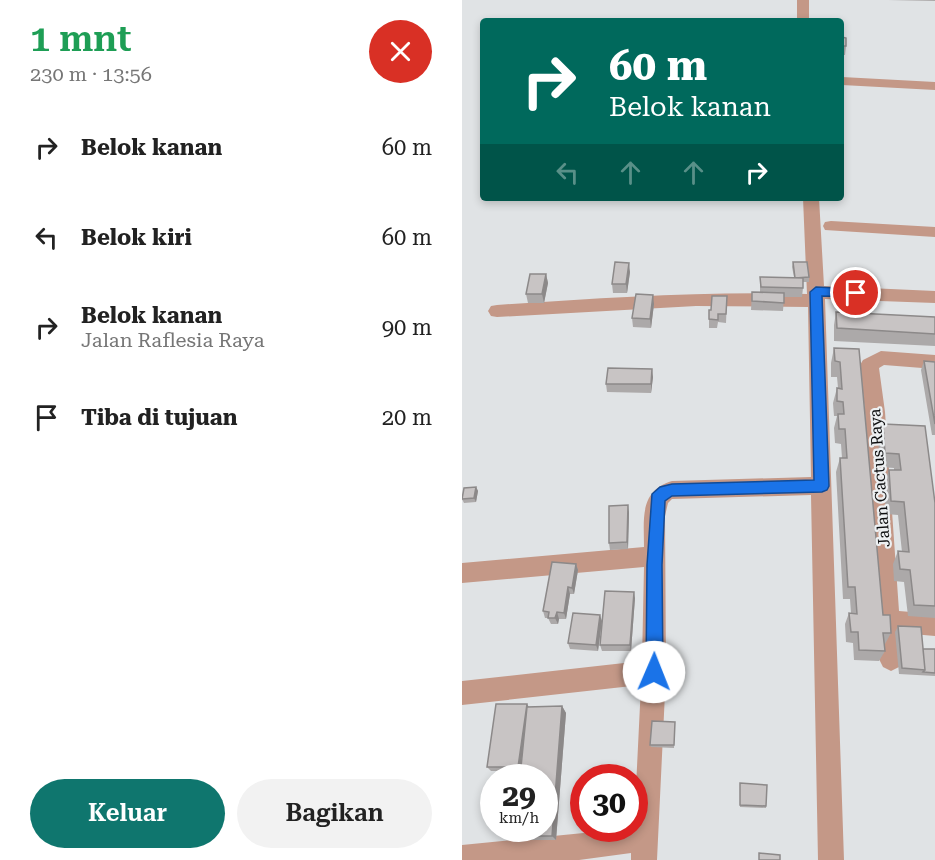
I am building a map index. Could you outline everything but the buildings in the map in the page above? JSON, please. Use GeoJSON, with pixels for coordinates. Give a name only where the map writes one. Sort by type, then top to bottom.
{"type":"FeatureCollection","features":[{"type":"Feature","properties":{"kind":"street"},"geometry":{"type":"LineString","coordinates":[[803,0],[803,18]]}},
{"type":"Feature","properties":{"kind":"street"},"geometry":{"type":"LineString","coordinates":[[844,81],[935,86]]}},
{"type":"Feature","properties":{"kind":"street"},"geometry":{"type":"LineString","coordinates":[[810,201],[816,296],[831,860]]}},
{"type":"Feature","properties":{"kind":"street"},"geometry":{"type":"LineString","coordinates":[[831,226],[935,232]]}},
{"type":"Feature","properties":{"kind":"street"},"geometry":{"type":"LineString","coordinates":[[497,311],[648,300],[816,296],[935,297]]}},
{"type":"Feature","properties":{"kind":"street","name":"Jalan Cactus Raya"},"geometry":{"type":"LineString","coordinates":[[891,660],[875,412],[869,365],[881,358],[935,362]]}},
{"type":"Feature","properties":{"kind":"street"},"geometry":{"type":"LineString","coordinates":[[648,777],[654,672],[654,555],[658,499],[665,492],[822,486]]}},
{"type":"Feature","properties":{"kind":"street"},"geometry":{"type":"LineString","coordinates":[[462,573],[628,560],[654,555]]}},
{"type":"Feature","properties":{"kind":"street"},"geometry":{"type":"LineString","coordinates":[[888,621],[935,624]]}},
{"type":"Feature","properties":{"kind":"street"},"geometry":{"type":"LineString","coordinates":[[462,693],[654,672]]}},
{"type":"Feature","properties":{"kind":"street"},"geometry":{"type":"LineString","coordinates":[[462,858],[626,842]]}},
{"type":"Feature","properties":{"kind":"street"},"geometry":{"type":"LineString","coordinates":[[644,860],[645,842]]}},
{"type":"Feature","properties":{"kind":"route"},"geometry":{"type":"LineString","coordinates":[[654,672],[655,516],[658,499],[665,492],[672,490],[822,486],[816,292],[856,293]]}}]}
